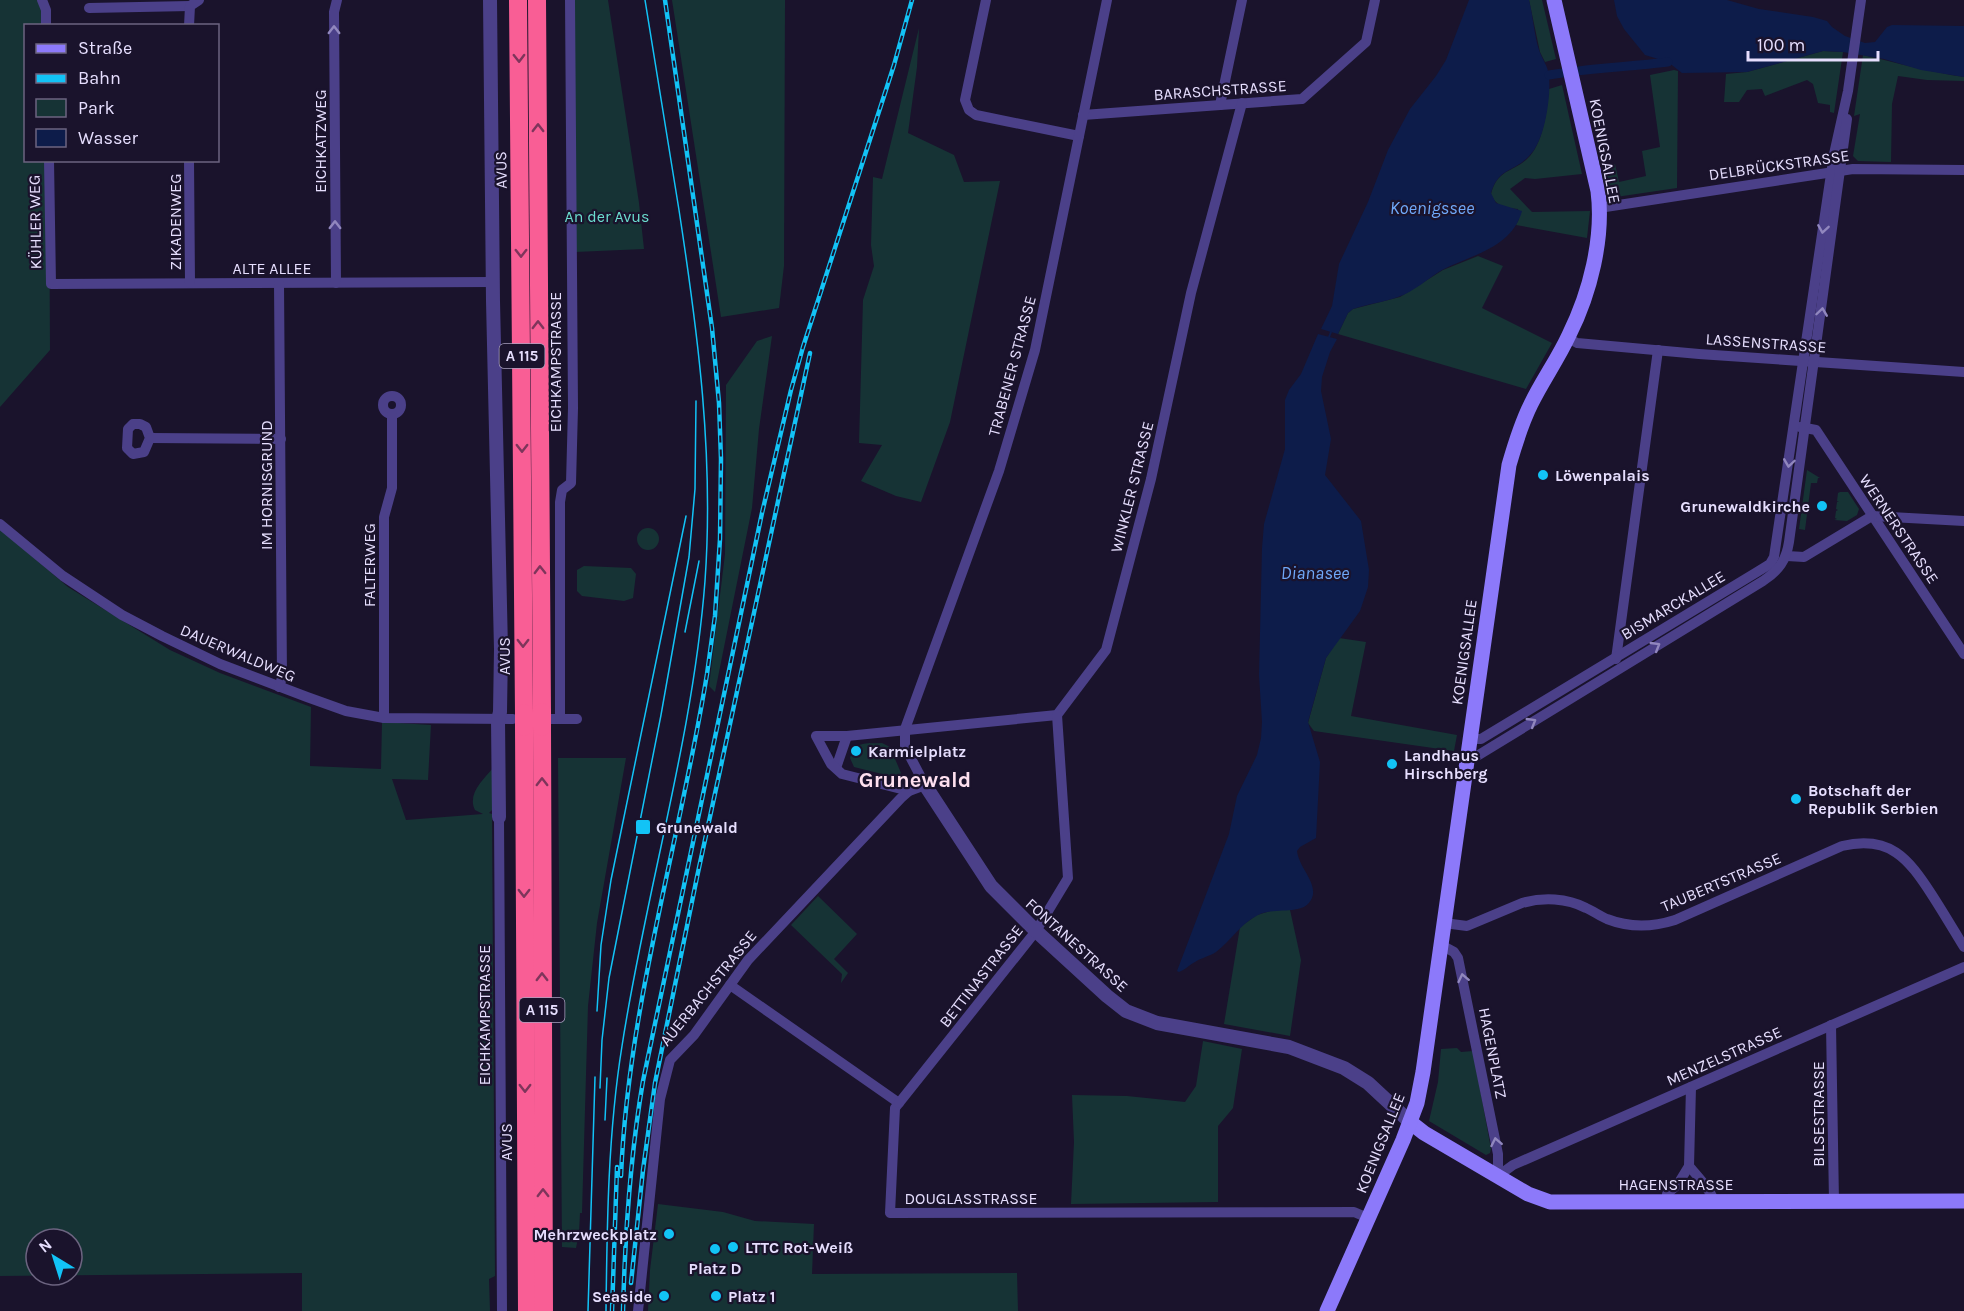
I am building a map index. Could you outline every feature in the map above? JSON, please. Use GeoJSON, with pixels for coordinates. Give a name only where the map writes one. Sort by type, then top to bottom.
{"type":"FeatureCollection","features":[{"type":"Feature","properties":{"kind":"highway","name":"AVUS"},"geometry":{"type":"LineString","coordinates":[[518,0],[536,719]]}},
{"type":"Feature","properties":{"kind":"highway","name":"AVUS"},"geometry":{"type":"LineString","coordinates":[[535,1303],[537,0]]}},
{"type":"Feature","properties":{"kind":"main road","name":"KOENIGSALLEE"},"geometry":{"type":"LineString","coordinates":[[1327,1311],[1410,1122],[1424,1072],[1505,487],[1512,453],[1531,404],[1568,338],[1588,285],[1597,244],[1598,191],[1554,0]]}},
{"type":"Feature","properties":{"kind":"main road","name":"HAGENSTRASSE"},"geometry":{"type":"LineString","coordinates":[[1410,1122],[1424,1133],[1528,1194],[1550,1202],[1964,1202]]}},
{"type":"Feature","properties":{"kind":"street"},"geometry":{"type":"LineString","coordinates":[[42,0],[46,10],[46,24]]}},
{"type":"Feature","properties":{"kind":"street","name":"EICHKATZWEG"},"geometry":{"type":"LineString","coordinates":[[336,283],[334,12],[337,0]]}},
{"type":"Feature","properties":{"kind":"street","name":"EICHKAMPSTRASSE"},"geometry":{"type":"LineString","coordinates":[[490,0],[501,650],[501,712],[498,720],[502,1311]]}},
{"type":"Feature","properties":{"kind":"street","name":"EICHKAMPSTRASSE"},"geometry":{"type":"LineString","coordinates":[[536,719],[560,502],[562,490],[571,483],[573,408],[570,0]]}},
{"type":"Feature","properties":{"kind":"street"},"geometry":{"type":"LineString","coordinates":[[986,0],[965,100],[969,110],[976,115],[1079,136]]}},
{"type":"Feature","properties":{"kind":"street","name":"TRABENER STRASSE"},"geometry":{"type":"LineString","coordinates":[[905,729],[999,471],[1031,361],[1107,0]]}},
{"type":"Feature","properties":{"kind":"street"},"geometry":{"type":"LineString","coordinates":[[1220,105],[1242,0]]}},
{"type":"Feature","properties":{"kind":"street","name":"BARASCHSTRASSE"},"geometry":{"type":"LineString","coordinates":[[1083,116],[1302,99],[1366,42],[1375,0]]}},
{"type":"Feature","properties":{"kind":"street","name":"BISMARCKALLEE"},"geometry":{"type":"LineString","coordinates":[[1471,739],[1481,739],[1763,581],[1777,572],[1786,556],[1803,361],[1836,170],[1861,0]]}},
{"type":"Feature","properties":{"kind":"street"},"geometry":{"type":"LineString","coordinates":[[89,8],[194,3],[189,24]]}},
{"type":"Feature","properties":{"kind":"street","name":"WINKLER STRASSE"},"geometry":{"type":"LineString","coordinates":[[1057,715],[1106,650],[1151,479],[1191,293],[1242,103]]}},
{"type":"Feature","properties":{"kind":"street","name":"KÜHLER WEG"},"geometry":{"type":"LineString","coordinates":[[49,162],[51,284]]}},
{"type":"Feature","properties":{"kind":"street","name":"ZIKADENWEG"},"geometry":{"type":"LineString","coordinates":[[189,162],[190,284]]}},
{"type":"Feature","properties":{"kind":"street","name":"BISMARCKALLEE"},"geometry":{"type":"LineString","coordinates":[[1468,755],[1477,756],[1770,564],[1775,553],[1799,427],[1815,361],[1836,170]]}},
{"type":"Feature","properties":{"kind":"street","name":"DELBRÜCKSTRASSE"},"geometry":{"type":"LineString","coordinates":[[1599,208],[1836,170],[1964,170]]}},
{"type":"Feature","properties":{"kind":"street","name":"ALTE ALLEE"},"geometry":{"type":"LineString","coordinates":[[51,284],[493,282]]}},
{"type":"Feature","properties":{"kind":"street","name":"IM HORNISGRUND"},"geometry":{"type":"LineString","coordinates":[[279,283],[282,678],[279,687]]}},
{"type":"Feature","properties":{"kind":"street","name":"LASSENSTRASSE"},"geometry":{"type":"LineString","coordinates":[[1568,338],[1577,343],[1658,350],[1964,372]]}},
{"type":"Feature","properties":{"kind":"street"},"geometry":{"type":"LineString","coordinates":[[1618,662],[1658,350]]}},
{"type":"Feature","properties":{"kind":"street","name":"FALTERWEG"},"geometry":{"type":"LineString","coordinates":[[384,718],[384,517],[392,488],[392,414]]}},
{"type":"Feature","properties":{"kind":"street","name":"WERNERSTRASSE"},"geometry":{"type":"LineString","coordinates":[[1799,427],[1816,430],[1964,654]]}},
{"type":"Feature","properties":{"kind":"street"},"geometry":{"type":"LineString","coordinates":[[150,438],[281,439]]}},
{"type":"Feature","properties":{"kind":"street"},"geometry":{"type":"LineString","coordinates":[[1786,556],[1804,557],[1872,516],[1964,521]]}},
{"type":"Feature","properties":{"kind":"street","name":"DAUERWALDWEG"},"geometry":{"type":"LineString","coordinates":[[0,524],[63,576],[122,615],[191,651],[279,687],[346,711],[384,718],[498,720]]}},
{"type":"Feature","properties":{"kind":"street"},"geometry":{"type":"LineString","coordinates":[[909,791],[842,774],[831,764],[816,736],[848,736],[1057,715]]}},
{"type":"Feature","properties":{"kind":"street","name":"BETTINASTRASSE"},"geometry":{"type":"LineString","coordinates":[[899,1103],[1035,931],[1068,878],[1057,715]]}},
{"type":"Feature","properties":{"kind":"street"},"geometry":{"type":"LineString","coordinates":[[498,720],[577,719]]}},
{"type":"Feature","properties":{"kind":"street","name":"FONTANESTRASSE"},"geometry":{"type":"LineString","coordinates":[[905,729],[905,747],[926,785],[991,886],[1035,931],[1107,996],[1135,1015],[1157,1023],[1289,1047],[1344,1068],[1368,1083],[1410,1122]]}},
{"type":"Feature","properties":{"kind":"street"},"geometry":{"type":"LineString","coordinates":[[836,768],[848,736]]}},
{"type":"Feature","properties":{"kind":"street","name":"AUERBACHSTRASSE"},"geometry":{"type":"LineString","coordinates":[[638,1311],[660,1099],[672,1057],[694,1035],[748,960],[783,921],[909,791],[926,785]]}},
{"type":"Feature","properties":{"kind":"street","name":"TAUBERTSTRASSE"},"geometry":{"type":"LineString","coordinates":[[1444,923],[1467,926],[1511,906],[1545,899],[1575,903],[1632,926],[1652,926],[1676,920],[1842,846],[1862,843],[1895,851],[1910,864],[1964,947]]}},
{"type":"Feature","properties":{"kind":"street","name":"HAGENPLATZ"},"geometry":{"type":"LineString","coordinates":[[1442,945],[1454,952],[1458,958],[1498,1154],[1498,1176]]}},
{"type":"Feature","properties":{"kind":"street","name":"MENZELSTRASSE"},"geometry":{"type":"LineString","coordinates":[[1498,1176],[1514,1165],[1964,967]]}},
{"type":"Feature","properties":{"kind":"street"},"geometry":{"type":"LineString","coordinates":[[730,985],[899,1103]]}},
{"type":"Feature","properties":{"kind":"street","name":"BILSESTRASSE"},"geometry":{"type":"LineString","coordinates":[[1831,1025],[1834,1202]]}},
{"type":"Feature","properties":{"kind":"street"},"geometry":{"type":"LineString","coordinates":[[1667,1203],[1667,1194],[1678,1184],[1689,1166],[1691,1087]]}},
{"type":"Feature","properties":{"kind":"street","name":"DOUGLASSTRASSE"},"geometry":{"type":"LineString","coordinates":[[899,1103],[895,1108],[890,1213],[1354,1212],[1368,1218]]}},
{"type":"Feature","properties":{"kind":"street"},"geometry":{"type":"LineString","coordinates":[[1689,1166],[1713,1194],[1714,1202]]}},
{"type":"Feature","properties":{"kind":"green space"},"geometry":{"type":"Polygon","coordinates":[[[0,0],[42,0],[46,24],[24,24],[24,162],[49,162],[50,350],[0,407],[0,0]]]}},
{"type":"Feature","properties":{"kind":"green space","name":"An der Avus"},"geometry":{"type":"Polygon","coordinates":[[[573,0],[608,0],[644,249],[575,252],[573,0]]]}},
{"type":"Feature","properties":{"kind":"green space"},"geometry":{"type":"Polygon","coordinates":[[[672,0],[785,0],[784,266],[779,308],[721,317],[672,0]]]}},
{"type":"Feature","properties":{"kind":"green space"},"geometry":{"type":"Polygon","coordinates":[[[1529,0],[1542,0],[1556,59],[1545,62],[1540,52],[1529,0]]]}},
{"type":"Feature","properties":{"kind":"green space"},"geometry":{"type":"Polygon","coordinates":[[[919,28],[917,67],[908,133],[954,155],[964,182],[1000,181],[950,422],[921,502],[896,496],[861,481],[882,445],[859,443],[863,300],[874,266],[871,245],[873,177],[882,179],[919,28]]]}},
{"type":"Feature","properties":{"kind":"green space"},"geometry":{"type":"Polygon","coordinates":[[[1823,51],[1843,52],[1834,113],[1830,112],[1830,105],[1818,103],[1813,84],[1807,80],[1765,96],[1762,89],[1747,90],[1739,102],[1724,102],[1726,74],[1747,72],[1823,51]]]}},
{"type":"Feature","properties":{"kind":"green space"},"geometry":{"type":"Polygon","coordinates":[[[1863,55],[1964,77],[1964,81],[1898,76],[1892,104],[1891,162],[1858,161],[1853,156],[1860,114],[1854,116],[1863,55]]]}},
{"type":"Feature","properties":{"kind":"green space"},"geometry":{"type":"Polygon","coordinates":[[[1678,71],[1677,188],[1616,197],[1609,193],[1604,166],[1615,164],[1619,182],[1646,176],[1642,151],[1660,147],[1650,75],[1678,71]]]}},
{"type":"Feature","properties":{"kind":"green space"},"geometry":{"type":"Polygon","coordinates":[[[1562,85],[1582,174],[1525,178],[1510,189],[1532,212],[1590,211],[1587,238],[1516,225],[1519,219],[1518,209],[1502,206],[1491,194],[1498,179],[1524,161],[1535,149],[1544,124],[1549,89],[1562,85]]]}},
{"type":"Feature","properties":{"kind":"green space"},"geometry":{"type":"Polygon","coordinates":[[[1478,256],[1503,266],[1482,308],[1552,343],[1526,389],[1338,334],[1348,313],[1353,309],[1400,297],[1443,270],[1478,256]]]}},
{"type":"Feature","properties":{"kind":"green space"},"geometry":{"type":"Polygon","coordinates":[[[772,336],[759,429],[752,508],[715,692],[709,686],[725,554],[726,385],[757,341],[772,336]]]}},
{"type":"Feature","properties":{"kind":"green space"},"geometry":{"type":"Polygon","coordinates":[[[1807,470],[1820,478],[1817,483],[1811,483],[1805,530],[1799,529],[1807,470]]]}},
{"type":"Feature","properties":{"kind":"green space"},"geometry":{"type":"Polygon","coordinates":[[[1840,492],[1848,492],[1859,509],[1857,515],[1847,521],[1834,520],[1837,519],[1835,518],[1838,510],[1836,509],[1840,492]]]}},
{"type":"Feature","properties":{"kind":"green space"},"geometry":{"type":"Polygon","coordinates":[[[648,528],[656,531],[659,539],[656,547],[648,550],[640,547],[637,539],[640,531],[648,528]]]}},
{"type":"Feature","properties":{"kind":"green space"},"geometry":{"type":"Polygon","coordinates":[[[0,529],[68,587],[170,650],[220,673],[311,707],[310,766],[381,769],[382,722],[431,725],[428,780],[392,779],[406,820],[483,814],[475,810],[473,798],[481,782],[493,768],[493,809],[489,813],[492,814],[495,1276],[489,1279],[490,1311],[302,1311],[302,1273],[84,1275],[84,1227],[24,1227],[24,1276],[0,1276],[0,529]]]}},
{"type":"Feature","properties":{"kind":"green space"},"geometry":{"type":"Polygon","coordinates":[[[584,566],[631,568],[636,574],[633,598],[624,601],[582,596],[577,591],[577,570],[584,566]]]}},
{"type":"Feature","properties":{"kind":"green space"},"geometry":{"type":"Polygon","coordinates":[[[1339,638],[1366,642],[1351,716],[1457,735],[1454,751],[1314,731],[1308,723],[1326,658],[1339,638]]]}},
{"type":"Feature","properties":{"kind":"green space"},"geometry":{"type":"Polygon","coordinates":[[[866,743],[882,743],[890,747],[901,773],[898,778],[854,767],[850,758],[855,748],[866,743]]]}},
{"type":"Feature","properties":{"kind":"green space"},"geometry":{"type":"Polygon","coordinates":[[[558,758],[626,758],[597,923],[588,1006],[582,1213],[580,1213],[576,1248],[562,1247],[558,758]]]}},
{"type":"Feature","properties":{"kind":"green space"},"geometry":{"type":"Polygon","coordinates":[[[818,896],[857,934],[834,959],[848,973],[841,983],[842,974],[791,925],[818,896]]]}},
{"type":"Feature","properties":{"kind":"green space"},"geometry":{"type":"Polygon","coordinates":[[[1274,910],[1290,910],[1301,960],[1290,1036],[1224,1024],[1240,927],[1257,915],[1274,910]]]}},
{"type":"Feature","properties":{"kind":"green space"},"geometry":{"type":"Polygon","coordinates":[[[1203,1041],[1242,1049],[1233,1108],[1218,1126],[1218,1202],[1071,1204],[1074,1142],[1072,1095],[1127,1096],[1185,1102],[1196,1086],[1203,1041]]]}},
{"type":"Feature","properties":{"kind":"green space"},"geometry":{"type":"Polygon","coordinates":[[[1457,1048],[1461,1052],[1473,1051],[1491,1149],[1486,1155],[1429,1121],[1438,1082],[1441,1049],[1457,1048]]]}},
{"type":"Feature","properties":{"kind":"green space","name":"LTTC Rot-Weiß"},"geometry":{"type":"Polygon","coordinates":[[[658,1204],[723,1212],[755,1221],[814,1224],[812,1274],[1017,1273],[1018,1311],[648,1311],[650,1270],[658,1204]]]}},
{"type":"Feature","properties":{"kind":"water","name":"Koenigssee"},"geometry":{"type":"Polygon","coordinates":[[[1469,0],[1529,0],[1537,44],[1548,72],[1548,107],[1543,130],[1535,149],[1498,179],[1491,193],[1496,203],[1522,211],[1517,224],[1509,234],[1489,249],[1442,270],[1410,292],[1393,299],[1353,309],[1348,313],[1338,334],[1321,329],[1332,306],[1339,264],[1368,202],[1388,150],[1410,109],[1446,60],[1469,0]]]}},
{"type":"Feature","properties":{"kind":"water"},"geometry":{"type":"Polygon","coordinates":[[[1614,0],[1727,0],[1759,9],[1827,21],[1845,36],[1865,43],[1875,42],[1887,27],[1892,25],[1964,26],[1964,77],[1921,70],[1884,59],[1823,51],[1747,72],[1682,73],[1668,62],[1645,55],[1624,29],[1617,16],[1614,0]]]}},
{"type":"Feature","properties":{"kind":"water","name":"Dianasee"},"geometry":{"type":"Polygon","coordinates":[[[1318,334],[1337,339],[1322,377],[1321,391],[1331,439],[1325,475],[1361,521],[1369,570],[1368,587],[1360,611],[1326,658],[1308,722],[1320,762],[1316,838],[1297,851],[1312,887],[1312,898],[1303,907],[1258,915],[1246,923],[1216,952],[1179,972],[1177,971],[1229,834],[1237,796],[1257,755],[1261,738],[1259,675],[1264,524],[1285,449],[1285,400],[1289,390],[1301,374],[1318,334]]]}},
{"type":"Feature","properties":{"kind":"waterway"},"geometry":{"type":"LineString","coordinates":[[1549,75],[1668,62]]}},
{"type":"Feature","properties":{"kind":"waterway"},"geometry":{"type":"LineString","coordinates":[[1329,337],[1331,332]]}},
{"type":"Feature","properties":{"kind":"tram line"},"geometry":{"type":"LineString","coordinates":[[606,1311],[609,1178],[617,1079],[643,930],[690,698],[699,640],[707,534],[706,441],[698,349],[679,210],[645,0]]}},
{"type":"Feature","properties":{"kind":"tram line"},"geometry":{"type":"LineString","coordinates":[[600,1088],[602,1040],[609,978],[661,715],[689,557],[695,489],[696,401]]}},
{"type":"Feature","properties":{"kind":"tram line"},"geometry":{"type":"LineString","coordinates":[[597,1011],[601,945],[611,880],[686,516]]}},
{"type":"Feature","properties":{"kind":"tram line"},"geometry":{"type":"LineString","coordinates":[[685,632],[699,561]]}},
{"type":"Feature","properties":{"kind":"tram line"},"geometry":{"type":"LineString","coordinates":[[588,1311],[595,1077]]}},
{"type":"Feature","properties":{"kind":"tram line"},"geometry":{"type":"LineString","coordinates":[[605,1120],[607,1078]]}},
{"type":"Feature","properties":{"kind":"railway"},"geometry":{"type":"LineString","coordinates":[[621,1176],[626,1112],[644,986],[707,674],[715,616],[720,539],[719,403],[712,328],[665,0]]}},
{"type":"Feature","properties":{"kind":"railway"},"geometry":{"type":"LineString","coordinates":[[623,1311],[629,1196],[643,1081],[762,513],[803,347],[894,65],[912,0]]}},
{"type":"Feature","properties":{"kind":"railway"},"geometry":{"type":"LineString","coordinates":[[631,1283],[655,1083],[810,353]]}},
{"type":"Feature","properties":{"kind":"railway"},"geometry":{"type":"LineString","coordinates":[[612,1311],[617,1167]]}},
{"type":"Feature","properties":{"kind":"place","name":"Löwenpalais"},"geometry":{"type":"Point","coordinates":[1543,475]}},
{"type":"Feature","properties":{"kind":"place","name":"Grunewaldkirche"},"geometry":{"type":"Point","coordinates":[1822,506]}},
{"type":"Feature","properties":{"kind":"place","name":"Karmielplatz"},"geometry":{"type":"Point","coordinates":[856,751]}},
{"type":"Feature","properties":{"kind":"place","name":"Landhaus Hirschberg"},"geometry":{"type":"Point","coordinates":[1392,764]}},
{"type":"Feature","properties":{"kind":"place","name":"Botschaft der Republik Serbien"},"geometry":{"type":"Point","coordinates":[1796,799]}},
{"type":"Feature","properties":{"kind":"place","name":"Grunewald"},"geometry":{"type":"Point","coordinates":[643,827]}},
{"type":"Feature","properties":{"kind":"place","name":"Mehrzweckplatz"},"geometry":{"type":"Point","coordinates":[669,1234]}},
{"type":"Feature","properties":{"kind":"place","name":"LTTC Rot-Weiß"},"geometry":{"type":"Point","coordinates":[733,1247]}},
{"type":"Feature","properties":{"kind":"place","name":"Platz D"},"geometry":{"type":"Point","coordinates":[715,1249]}},
{"type":"Feature","properties":{"kind":"place","name":"Seaside"},"geometry":{"type":"Point","coordinates":[664,1296]}},
{"type":"Feature","properties":{"kind":"place","name":"Platz 1"},"geometry":{"type":"Point","coordinates":[716,1296]}},
{"type":"Feature","properties":{"kind":"district","name":"Grunewald"},"geometry":{"type":"Point","coordinates":[915,780]}}]}
